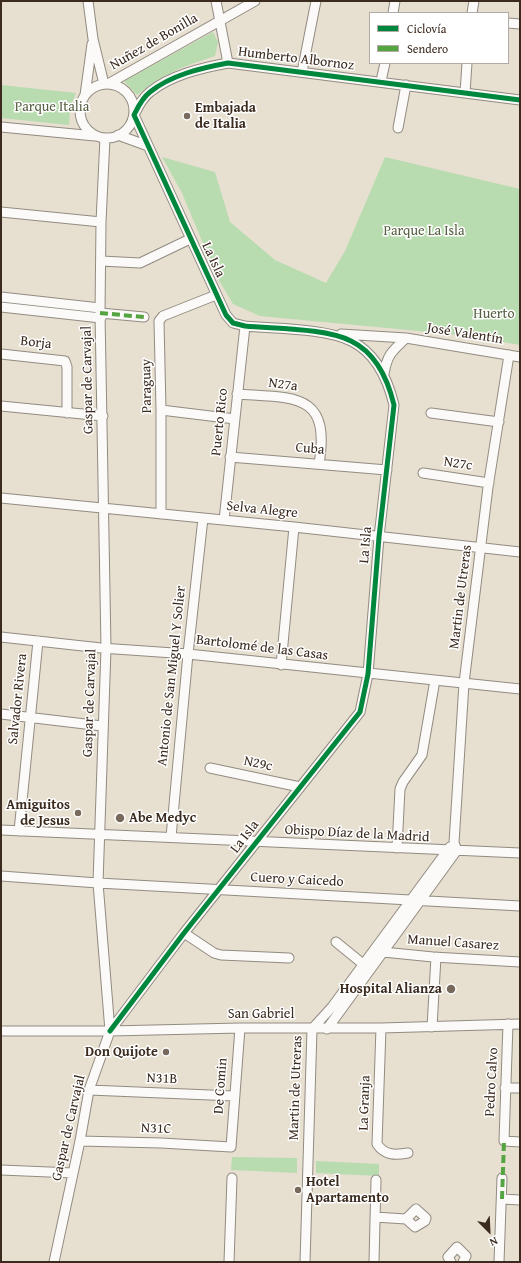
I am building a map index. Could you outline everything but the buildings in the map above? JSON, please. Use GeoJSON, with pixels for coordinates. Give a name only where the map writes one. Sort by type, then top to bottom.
{"type":"FeatureCollection","features":[{"type":"Feature","properties":{"kind":"street"},"geometry":{"type":"LineString","coordinates":[[88,1],[93,38],[106,84]]}},
{"type":"Feature","properties":{"kind":"street"},"geometry":{"type":"LineString","coordinates":[[216,1],[228,63]]}},
{"type":"Feature","properties":{"kind":"street","name":"Nuñez de Bonilla"},"geometry":{"type":"LineString","coordinates":[[106,84],[255,1]]}},
{"type":"Feature","properties":{"kind":"street"},"geometry":{"type":"LineString","coordinates":[[302,72],[316,1]]}},
{"type":"Feature","properties":{"kind":"street"},"geometry":{"type":"LineString","coordinates":[[393,12],[395,1]]}},
{"type":"Feature","properties":{"kind":"street"},"geometry":{"type":"LineString","coordinates":[[472,12],[474,1]]}},
{"type":"Feature","properties":{"kind":"street"},"geometry":{"type":"LineString","coordinates":[[509,23],[520,24]]}},
{"type":"Feature","properties":{"kind":"street"},"geometry":{"type":"LineString","coordinates":[[93,38],[85,95],[80,107],[81,119],[85,126],[102,137]]}},
{"type":"Feature","properties":{"kind":"street","name":"Humberto Albornoz"},"geometry":{"type":"LineString","coordinates":[[134,115],[149,92],[174,79],[199,69],[228,63],[381,81],[520,100]]}},
{"type":"Feature","properties":{"kind":"street"},"geometry":{"type":"LineString","coordinates":[[381,81],[385,64]]}},
{"type":"Feature","properties":{"kind":"street"},"geometry":{"type":"LineString","coordinates":[[465,93],[467,64]]}},
{"type":"Feature","properties":{"kind":"street"},"geometry":{"type":"LineString","coordinates":[[85,95],[90,90],[106,84],[117,85],[125,90],[132,102],[134,115],[131,124],[118,135]]}},
{"type":"Feature","properties":{"kind":"street"},"geometry":{"type":"LineString","coordinates":[[398,128],[406,85]]}},
{"type":"Feature","properties":{"kind":"street","name":"La Isla"},"geometry":{"type":"LineString","coordinates":[[110,1031],[184,933],[358,715],[368,674],[379,536],[394,405],[390,386],[384,374],[368,354],[351,341],[323,333],[245,326],[233,322],[226,315],[134,115]]}},
{"type":"Feature","properties":{"kind":"street"},"geometry":{"type":"LineString","coordinates":[[1,127],[102,137],[118,135],[148,146]]}},
{"type":"Feature","properties":{"kind":"street","name":"Gaspar de Carvajal"},"geometry":{"type":"LineString","coordinates":[[54,1262],[80,1141],[89,1090],[110,1031],[98,883],[102,726],[106,648],[102,509],[103,416],[100,313],[102,261],[102,137]]}},
{"type":"Feature","properties":{"kind":"street"},"geometry":{"type":"LineString","coordinates":[[1,212],[101,222]]}},
{"type":"Feature","properties":{"kind":"street"},"geometry":{"type":"LineString","coordinates":[[102,261],[140,262],[190,239]]}},
{"type":"Feature","properties":{"kind":"street","name":"Paraguay"},"geometry":{"type":"LineString","coordinates":[[161,514],[162,410],[160,319],[216,295]]}},
{"type":"Feature","properties":{"kind":"street"},"geometry":{"type":"LineString","coordinates":[[1,297],[100,313]]}},
{"type":"Feature","properties":{"kind":"street"},"geometry":{"type":"LineString","coordinates":[[1,307],[144,317]]}},
{"type":"Feature","properties":{"kind":"street","name":"Puerto Rico"},"geometry":{"type":"LineString","coordinates":[[224,520],[245,326]]}},
{"type":"Feature","properties":{"kind":"street","name":"José Valentín"},"geometry":{"type":"LineString","coordinates":[[323,333],[406,338],[520,356]]}},
{"type":"Feature","properties":{"kind":"street","name":"José Valentín"},"geometry":{"type":"LineString","coordinates":[[384,374],[386,359],[406,338]]}},
{"type":"Feature","properties":{"kind":"street","name":"Borja"},"geometry":{"type":"LineString","coordinates":[[1,354],[65,361],[67,367],[67,413]]}},
{"type":"Feature","properties":{"kind":"street","name":"Martin de Utreras"},"geometry":{"type":"LineString","coordinates":[[305,1262],[312,1029],[332,1007],[447,850],[456,847],[464,683],[489,483],[509,355]]}},
{"type":"Feature","properties":{"kind":"street","name":"N27a"},"geometry":{"type":"LineString","coordinates":[[237,394],[291,398],[306,403],[318,416],[322,433],[319,464]]}},
{"type":"Feature","properties":{"kind":"street"},"geometry":{"type":"LineString","coordinates":[[1,406],[103,416]]}},
{"type":"Feature","properties":{"kind":"street"},"geometry":{"type":"LineString","coordinates":[[162,410],[234,419]]}},
{"type":"Feature","properties":{"kind":"street"},"geometry":{"type":"LineString","coordinates":[[431,413],[499,422]]}},
{"type":"Feature","properties":{"kind":"street","name":"Cuba"},"geometry":{"type":"LineString","coordinates":[[230,457],[387,470]]}},
{"type":"Feature","properties":{"kind":"street","name":"N27c"},"geometry":{"type":"LineString","coordinates":[[423,473],[489,483]]}},
{"type":"Feature","properties":{"kind":"street","name":"Selva Alegre"},"geometry":{"type":"LineString","coordinates":[[1,498],[294,527],[520,552]]}},
{"type":"Feature","properties":{"kind":"street","name":"Antonio de San Miguel Y Solier"},"geometry":{"type":"LineString","coordinates":[[171,837],[188,654],[203,518]]}},
{"type":"Feature","properties":{"kind":"street"},"geometry":{"type":"LineString","coordinates":[[281,665],[294,527]]}},
{"type":"Feature","properties":{"kind":"street","name":"Bartolomé de las Casas"},"geometry":{"type":"LineString","coordinates":[[1,637],[106,648],[188,654],[520,689]]}},
{"type":"Feature","properties":{"kind":"street","name":"Salvador Rivera"},"geometry":{"type":"LineString","coordinates":[[19,831],[38,641]]}},
{"type":"Feature","properties":{"kind":"street"},"geometry":{"type":"LineString","coordinates":[[397,848],[400,789],[403,782],[422,755],[435,680]]}},
{"type":"Feature","properties":{"kind":"street"},"geometry":{"type":"LineString","coordinates":[[1,714],[102,726]]}},
{"type":"Feature","properties":{"kind":"street","name":"N29c"},"geometry":{"type":"LineString","coordinates":[[210,768],[300,787]]}},
{"type":"Feature","properties":{"kind":"street","name":"Obispo Díaz de la Madrid"},"geometry":{"type":"LineString","coordinates":[[1,830],[447,850]]}},
{"type":"Feature","properties":{"kind":"street"},"geometry":{"type":"LineString","coordinates":[[327,1029],[420,901],[456,847],[520,853]]}},
{"type":"Feature","properties":{"kind":"street","name":"Cuero y Caicedo"},"geometry":{"type":"LineString","coordinates":[[1,876],[218,890],[520,906]]}},
{"type":"Feature","properties":{"kind":"street"},"geometry":{"type":"LineString","coordinates":[[184,933],[214,953],[221,955],[289,958]]}},
{"type":"Feature","properties":{"kind":"street"},"geometry":{"type":"LineString","coordinates":[[336,942],[363,964]]}},
{"type":"Feature","properties":{"kind":"street","name":"Manuel Casarez"},"geometry":{"type":"LineString","coordinates":[[383,952],[520,962]]}},
{"type":"Feature","properties":{"kind":"street"},"geometry":{"type":"LineString","coordinates":[[432,1027],[436,957]]}},
{"type":"Feature","properties":{"kind":"street","name":"Pedro Calvo"},"geometry":{"type":"LineString","coordinates":[[508,1024],[504,1141],[520,1142]]}},
{"type":"Feature","properties":{"kind":"street","name":"San Gabriel"},"geometry":{"type":"LineString","coordinates":[[1,1031],[110,1031],[240,1028],[327,1029],[520,1024]]}},
{"type":"Feature","properties":{"kind":"street","name":"De Comin"},"geometry":{"type":"LineString","coordinates":[[231,1147],[240,1028]]}},
{"type":"Feature","properties":{"kind":"street","name":"La Granja"},"geometry":{"type":"LineString","coordinates":[[381,1028],[377,1144],[382,1150],[389,1154],[408,1153]]}},
{"type":"Feature","properties":{"kind":"street"},"geometry":{"type":"LineString","coordinates":[[505,1088],[520,1088]]}},
{"type":"Feature","properties":{"kind":"street","name":"N31B"},"geometry":{"type":"LineString","coordinates":[[89,1090],[234,1096]]}},
{"type":"Feature","properties":{"kind":"street","name":"N31C"},"geometry":{"type":"LineString","coordinates":[[80,1141],[161,1143],[231,1147]]}},
{"type":"Feature","properties":{"kind":"street"},"geometry":{"type":"LineString","coordinates":[[1,1170],[73,1173]]}},
{"type":"Feature","properties":{"kind":"street"},"geometry":{"type":"LineString","coordinates":[[229,1262],[232,1178]]}},
{"type":"Feature","properties":{"kind":"street"},"geometry":{"type":"LineString","coordinates":[[499,1262],[502,1178]]}},
{"type":"Feature","properties":{"kind":"street"},"geometry":{"type":"LineString","coordinates":[[374,1262],[376,1180]]}},
{"type":"Feature","properties":{"kind":"street"},"geometry":{"type":"LineString","coordinates":[[502,1199],[520,1200]]}},
{"type":"Feature","properties":{"kind":"street"},"geometry":{"type":"LineString","coordinates":[[375,1217],[406,1219]]}},
{"type":"Feature","properties":{"kind":"street"},"geometry":{"type":"LineString","coordinates":[[451,1262],[448,1257],[457,1247],[466,1256],[463,1262]]}},
{"type":"Feature","properties":{"kind":"green space","name":"Parque Italia"},"geometry":{"type":"Polygon","coordinates":[[[213,32],[218,42],[215,56],[193,63],[164,76],[137,95],[124,81],[213,32]]]}},
{"type":"Feature","properties":{"kind":"green space","name":"Parque Italia"},"geometry":{"type":"Polygon","coordinates":[[[1,85],[76,93],[70,109],[69,125],[1,118],[1,85]]]}},
{"type":"Feature","properties":{"kind":"green space"},"geometry":{"type":"Polygon","coordinates":[[[162,157],[215,172],[230,222],[275,260],[326,283],[345,251],[385,157],[520,189],[520,345],[461,335],[260,316],[233,304],[217,277],[182,193],[162,157]]]}},
{"type":"Feature","properties":{"kind":"green space"},"geometry":{"type":"Polygon","coordinates":[[[232,1157],[297,1158],[297,1173],[231,1170],[232,1157]]]}},
{"type":"Feature","properties":{"kind":"green space"},"geometry":{"type":"Polygon","coordinates":[[[316,1161],[379,1164],[379,1176],[316,1173],[316,1161]]]}},
{"type":"Feature","properties":{"kind":"marked path"},"geometry":{"type":"LineString","coordinates":[[100,313],[144,317]]}},
{"type":"Feature","properties":{"kind":"marked path"},"geometry":{"type":"LineString","coordinates":[[502,1199],[504,1141]]}},
{"type":"Feature","properties":{"kind":"cycle path"},"geometry":{"type":"LineString","coordinates":[[110,1031],[184,933],[360,712],[368,674],[379,537],[394,405],[380,368],[360,346],[351,341],[314,331],[245,326],[233,323],[226,315],[134,115],[140,103],[147,94],[167,81],[207,67],[228,63],[520,100]]}},
{"type":"Feature","properties":{"kind":"place","name":"Embajada de Italia"},"geometry":{"type":"Point","coordinates":[187,116]}},
{"type":"Feature","properties":{"kind":"place","name":"Amiguitos de Jesus"},"geometry":{"type":"Point","coordinates":[78,813]}},
{"type":"Feature","properties":{"kind":"place","name":"Abe Medyc"},"geometry":{"type":"Point","coordinates":[120,818]}},
{"type":"Feature","properties":{"kind":"place","name":"Hospital Alianza"},"geometry":{"type":"Point","coordinates":[451,989]}},
{"type":"Feature","properties":{"kind":"place","name":"Don Quijote"},"geometry":{"type":"Point","coordinates":[166,1052]}},
{"type":"Feature","properties":{"kind":"place","name":"Hotel Apartamento"},"geometry":{"type":"Point","coordinates":[298,1190]}},
{"type":"Feature","properties":{"kind":"park label","name":"Parque La Isla"},"geometry":{"type":"Point","coordinates":[424,231]}},
{"type":"Feature","properties":{"kind":"park label","name":"Huerto"},"geometry":{"type":"Point","coordinates":[494,314]}}]}
